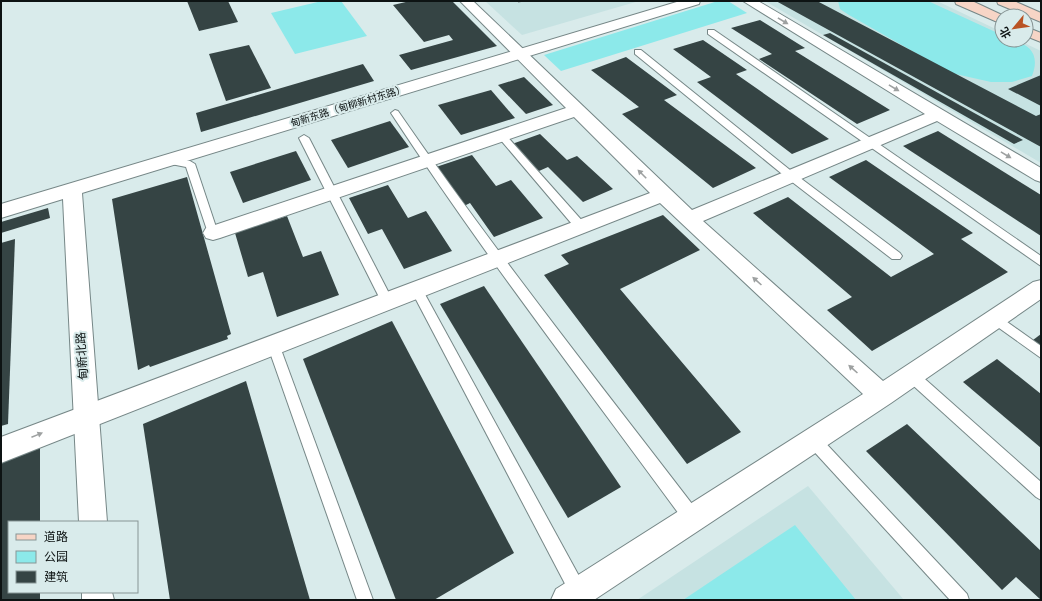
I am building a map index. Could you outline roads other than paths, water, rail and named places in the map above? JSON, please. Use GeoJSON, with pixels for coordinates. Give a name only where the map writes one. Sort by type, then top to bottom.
{"type":"FeatureCollection","features":[{"type":"Feature","properties":{"kind":"main road"},"geometry":{"type":"LineString","coordinates":[[961,1],[994,16]]}},
{"type":"Feature","properties":{"kind":"main road"},"geometry":{"type":"LineString","coordinates":[[1003,1],[1041,18]]}},
{"type":"Feature","properties":{"kind":"street"},"geometry":{"type":"LineString","coordinates":[[466,1],[663,195],[882,396]]}},
{"type":"Feature","properties":{"kind":"street","name":"甸新东路（甸柳新村东路）"},"geometry":{"type":"LineString","coordinates":[[1,211],[694,1]]}},
{"type":"Feature","properties":{"kind":"street"},"geometry":{"type":"LineString","coordinates":[[749,1],[1041,176]]}},
{"type":"Feature","properties":{"kind":"street"},"geometry":{"type":"LineString","coordinates":[[213,233],[577,110]]}},
{"type":"Feature","properties":{"kind":"street"},"geometry":{"type":"LineString","coordinates":[[689,219],[938,114]]}},
{"type":"Feature","properties":{"kind":"street","name":"甸新北路"},"geometry":{"type":"LineString","coordinates":[[72,190],[93,521]]}},
{"type":"Feature","properties":{"kind":"street"},"geometry":{"type":"LineString","coordinates":[[1,450],[663,195]]}},
{"type":"Feature","properties":{"kind":"street"},"geometry":{"type":"LineString","coordinates":[[573,596],[882,396],[1041,288]]}},
{"type":"Feature","properties":{"kind":"lane"},"geometry":{"type":"LineString","coordinates":[[711,32],[1041,262]]}},
{"type":"Feature","properties":{"kind":"lane"},"geometry":{"type":"LineString","coordinates":[[638,52],[791,176],[896,256]]}},
{"type":"Feature","properties":{"kind":"lane"},"geometry":{"type":"LineString","coordinates":[[396,113],[427,161],[693,519]]}},
{"type":"Feature","properties":{"kind":"lane"},"geometry":{"type":"LineString","coordinates":[[502,136],[581,227]]}},
{"type":"Feature","properties":{"kind":"lane"},"geometry":{"type":"LineString","coordinates":[[304,138],[387,301]]}},
{"type":"Feature","properties":{"kind":"lane"},"geometry":{"type":"LineString","coordinates":[[169,161],[190,164],[213,233]]}},
{"type":"Feature","properties":{"kind":"lane"},"geometry":{"type":"LineString","coordinates":[[417,290],[573,596]]}},
{"type":"Feature","properties":{"kind":"lane"},"geometry":{"type":"LineString","coordinates":[[996,319],[1041,353]]}},
{"type":"Feature","properties":{"kind":"lane"},"geometry":{"type":"LineString","coordinates":[[273,344],[366,600]]}},
{"type":"Feature","properties":{"kind":"lane"},"geometry":{"type":"LineString","coordinates":[[912,376],[1041,492]]}},
{"type":"Feature","properties":{"kind":"lane"},"geometry":{"type":"LineString","coordinates":[[813,440],[961,600]]}}]}
